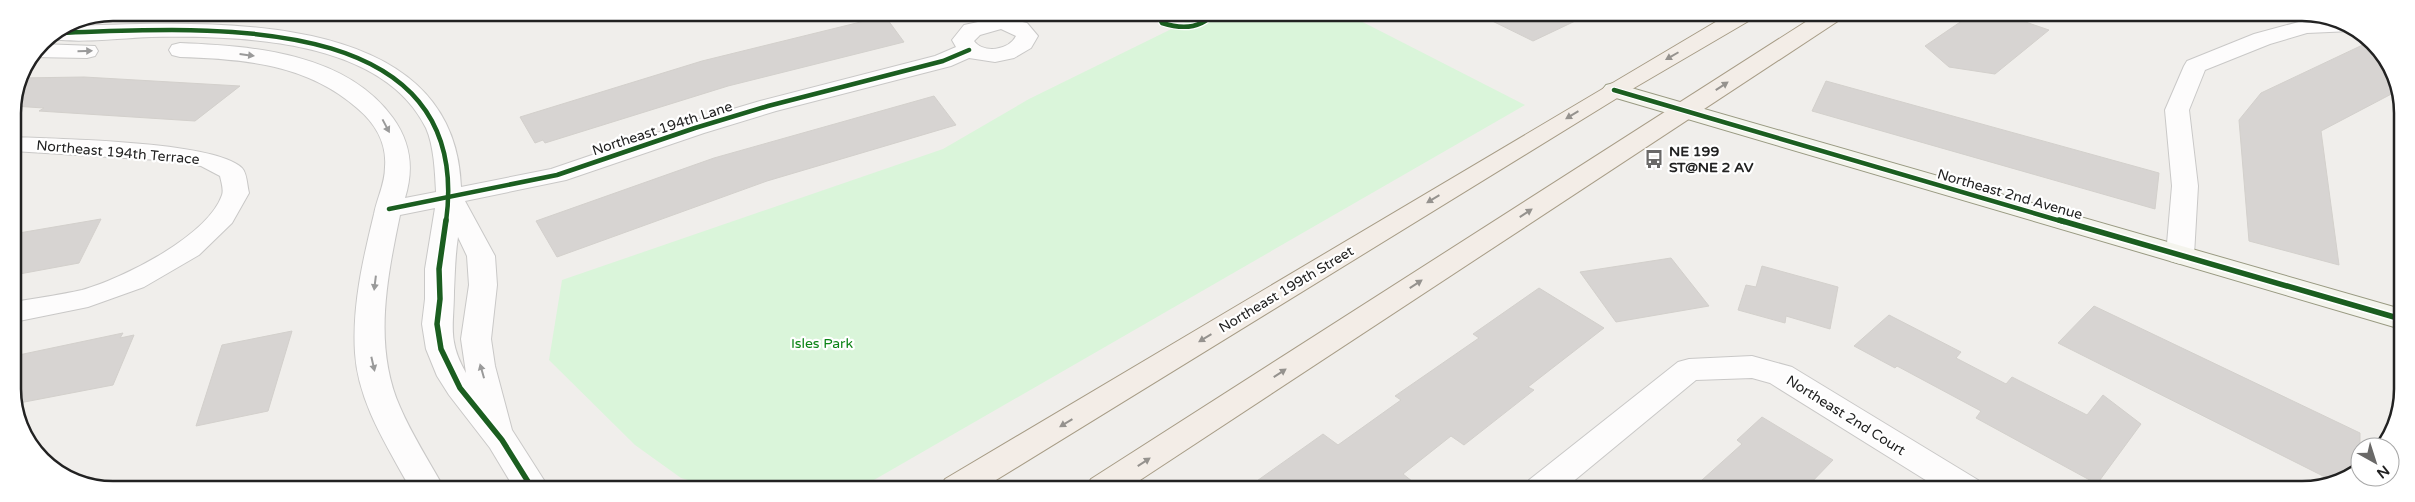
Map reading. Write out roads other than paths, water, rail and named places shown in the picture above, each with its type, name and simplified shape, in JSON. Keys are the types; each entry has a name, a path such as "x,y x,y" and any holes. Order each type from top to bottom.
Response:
{"main road":[{"name":"Northeast 199th Street","path":"970,481 1614,90 1732,21"},
{"path":"1114,481 1822,21"}],"street":[{"path":"2180,255 2185,186 2177,110 2195,66 2262,39 2306,27 2332,26"},
{"path":"69,33 182,31 261,34 316,44 363,58 398,79 421,101 438,127 450,196 480,256 482,285 476,339 480,366 499,435"},
{"name":"Northeast 194th Lane","path":"389,209 557,175 695,128 768,106 943,61 969,50"},
{"path":"45,51 217,51 284,60 329,76 356,92 384,121 398,151 398,177 378,261 371,316 370,354 385,408 423,481"},
{"name":"Northeast 2nd Avenue","path":"1614,90 1681,112 2394,317"},
{"name":"Northeast 194th Terrace","path":"21,144 132,150 208,160 232,172 236,193 223,217 189,249 134,281 88,298 21,311"},
{"path":"450,196 439,269 440,292 437,333 452,379 499,435 528,481"},
{"name":"Northeast 2nd Court","path":"1551,481 1689,370 1752,367 1781,375 1953,481"}],"place":[{"name":"NE 199 ST@NE 2 AV","path":"1654,159"}],"park label":[{"name":"Isles Park","path":"822,343"}]}
